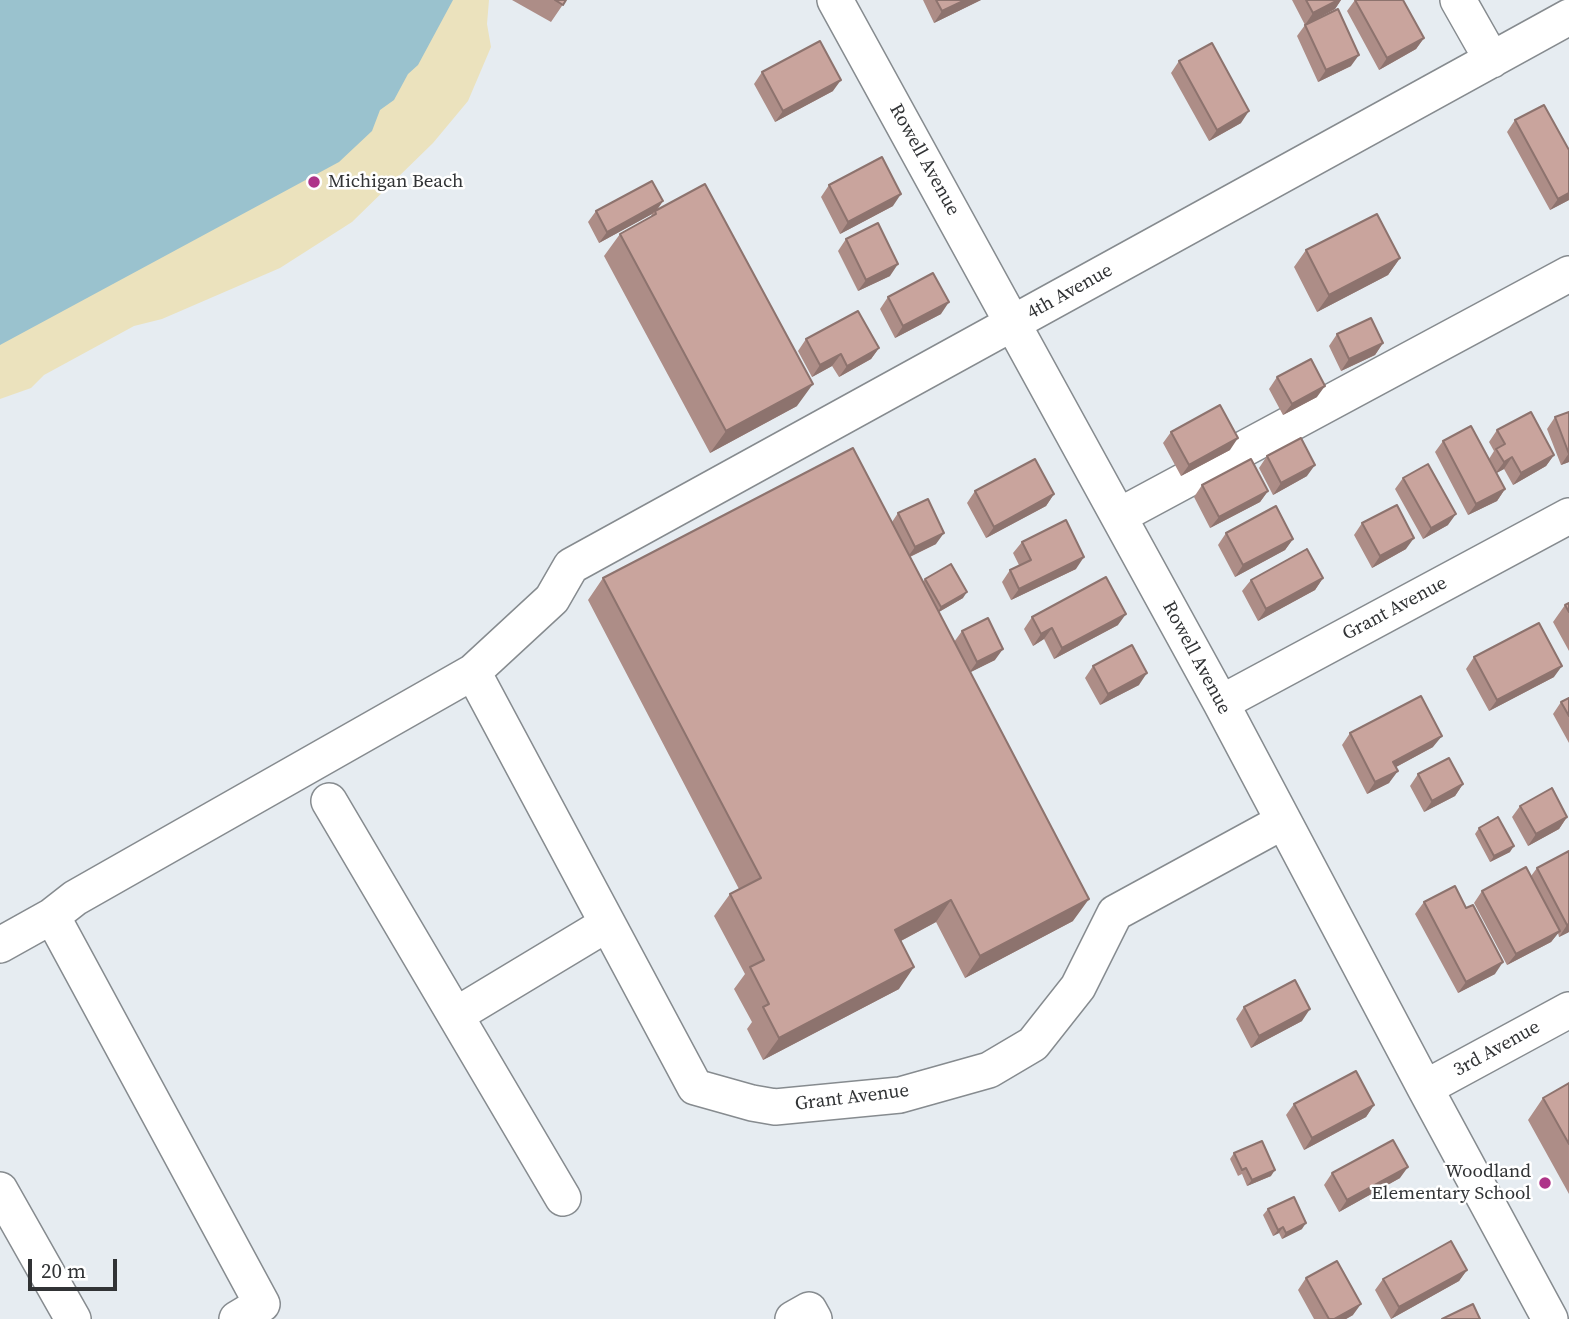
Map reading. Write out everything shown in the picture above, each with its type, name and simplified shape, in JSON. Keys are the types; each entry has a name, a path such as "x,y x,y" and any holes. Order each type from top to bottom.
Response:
{"street":[{"name":"Rowell Avenue","path":"835,0 1222,703 1282,822 1550,1319"},
{"path":"1458,0 1492,60"},
{"name":"4th Avenue","path":"473,672 552,599 571,566 1568,19"},
{"path":"1119,516 1569,274"},
{"name":"Grant Avenue","path":"1222,703 1569,516"},
{"path":"0,945 52,916 88,891 473,672 607,924 456,1016"},
{"path":"329,801 563,1198"},
{"name":"Grant Avenue","path":"607,924 695,1087 775,1107 900,1096 989,1070 1033,1044 1078,988 1115,913 1282,822"},
{"path":"52,916 262,1304 237,1319"},
{"name":"3rd Avenue","path":"1425,1088 1569,1010"},
{"path":"0,1190 73,1319"},
{"path":"793,1319 809,1310 814,1319"}],"sand":[{"name":"Michigan Beach","path":"425,0 489,0 487,24 491,47 468,101 433,143 352,222 280,268 162,319 134,326 44,375 31,388 0,399 0,314"}],"water":[{"path":"0,0 453,0 418,65 408,74 394,100 380,110 372,131 339,162 0,345"}],"building":[{"path":"936,0 965,0 942,11"},
{"path":"1306,0 1338,0 1313,13"},
{"path":"1355,0 1403,0 1424,38 1387,58"},
{"path":"1338,9 1359,55 1326,70 1305,25"},
{"path":"820,41 841,80 783,111 762,72"},
{"path":"1212,43 1249,111 1217,130 1179,61"},
{"path":"1544,105 1569,150 1569,193 1558,199 1515,120"},
{"path":"882,157 901,194 848,222 829,185"},
{"path":"652,181 663,201 607,232 596,211"},
{"path":"705,184 813,384 726,431 620,234"},
{"path":"1377,214 1400,258 1329,295 1306,250"},
{"path":"878,223 898,264 866,280 846,239"},
{"path":"933,273 949,302 903,326 888,297"},
{"path":"858,311 879,348 847,366 841,354 820,365 806,339"},
{"path":"1371,318 1383,343 1349,359 1337,334"},
{"path":"1311,359 1325,386 1292,404 1277,377"},
{"path":"1220,405 1238,438 1189,465 1171,432"},
{"path":"1531,412 1554,455 1521,473 1512,457 1504,462 1496,449 1505,444 1497,430"},
{"path":"1569,412 1569,454 1555,417"},
{"path":"1471,426 1505,489 1476,504 1443,441"},
{"path":"1301,438 1315,465 1281,483 1267,456"},
{"path":"853,448 1089,899 980,956 951,900 895,930 914,967 779,1038 763,1007 769,1004 750,967 764,960 730,894 761,878 603,578"},
{"path":"1035,459 1054,494 994,527 975,491"},
{"path":"1251,459 1268,491 1219,517 1202,485"},
{"path":"1428,464 1456,514 1431,528 1403,478"},
{"path":"928,499 944,533 915,547 898,513"},
{"path":"1397,505 1414,538 1380,556 1362,523"},
{"path":"1276,506 1293,539 1243,565 1226,533"},
{"path":"1066,520 1084,557 1019,589 1010,570 1031,560 1022,542"},
{"path":"1307,549 1323,578 1266,609 1251,580"},
{"path":"951,564 967,592 941,607 925,579"},
{"path":"1106,577 1126,614 1062,648 1052,628 1041,634 1032,617"},
{"path":"988,618 1003,649 977,662 962,631"},
{"path":"1539,623 1562,666 1497,700 1474,657"},
{"path":"1132,645 1147,673 1108,694 1093,666"},
{"path":"1421,696 1442,736 1393,762 1398,771 1375,782 1350,733"},
{"path":"1569,698 1569,716 1561,702"},
{"path":"1449,758 1463,784 1432,801 1418,774"},
{"path":"1552,788 1567,817 1536,834 1520,806"},
{"path":"1498,817 1514,846 1494,856 1479,828"},
{"path":"1569,851 1569,924 1567,925 1537,868"},
{"path":"1526,867 1560,931 1516,954 1482,891"},
{"path":"1455,886 1466,908 1473,905 1503,962 1466,982 1424,902"},
{"path":"1295,980 1310,1009 1259,1036 1244,1007"},
{"path":"1356,1071 1374,1105 1312,1138 1294,1104"},
{"path":"1569,1083 1569,1144 1543,1098"},
{"path":"1393,1140 1408,1167 1347,1200 1332,1173"},
{"path":"1262,1141 1275,1170 1252,1180 1246,1168 1242,1170 1234,1153"},
{"path":"1294,1197 1306,1223 1286,1233 1283,1227 1278,1230 1268,1209"},
{"path":"1451,1241 1467,1270 1399,1307 1383,1279"},
{"path":"1337,1261 1361,1304 1334,1319 1329,1319 1306,1278"},
{"path":"1473,1304 1480,1319 1442,1319"}],"place":[{"name":"Michigan Beach","path":"314,182"},
{"name":"Woodland Elementary School","path":"1545,1183"}]}
